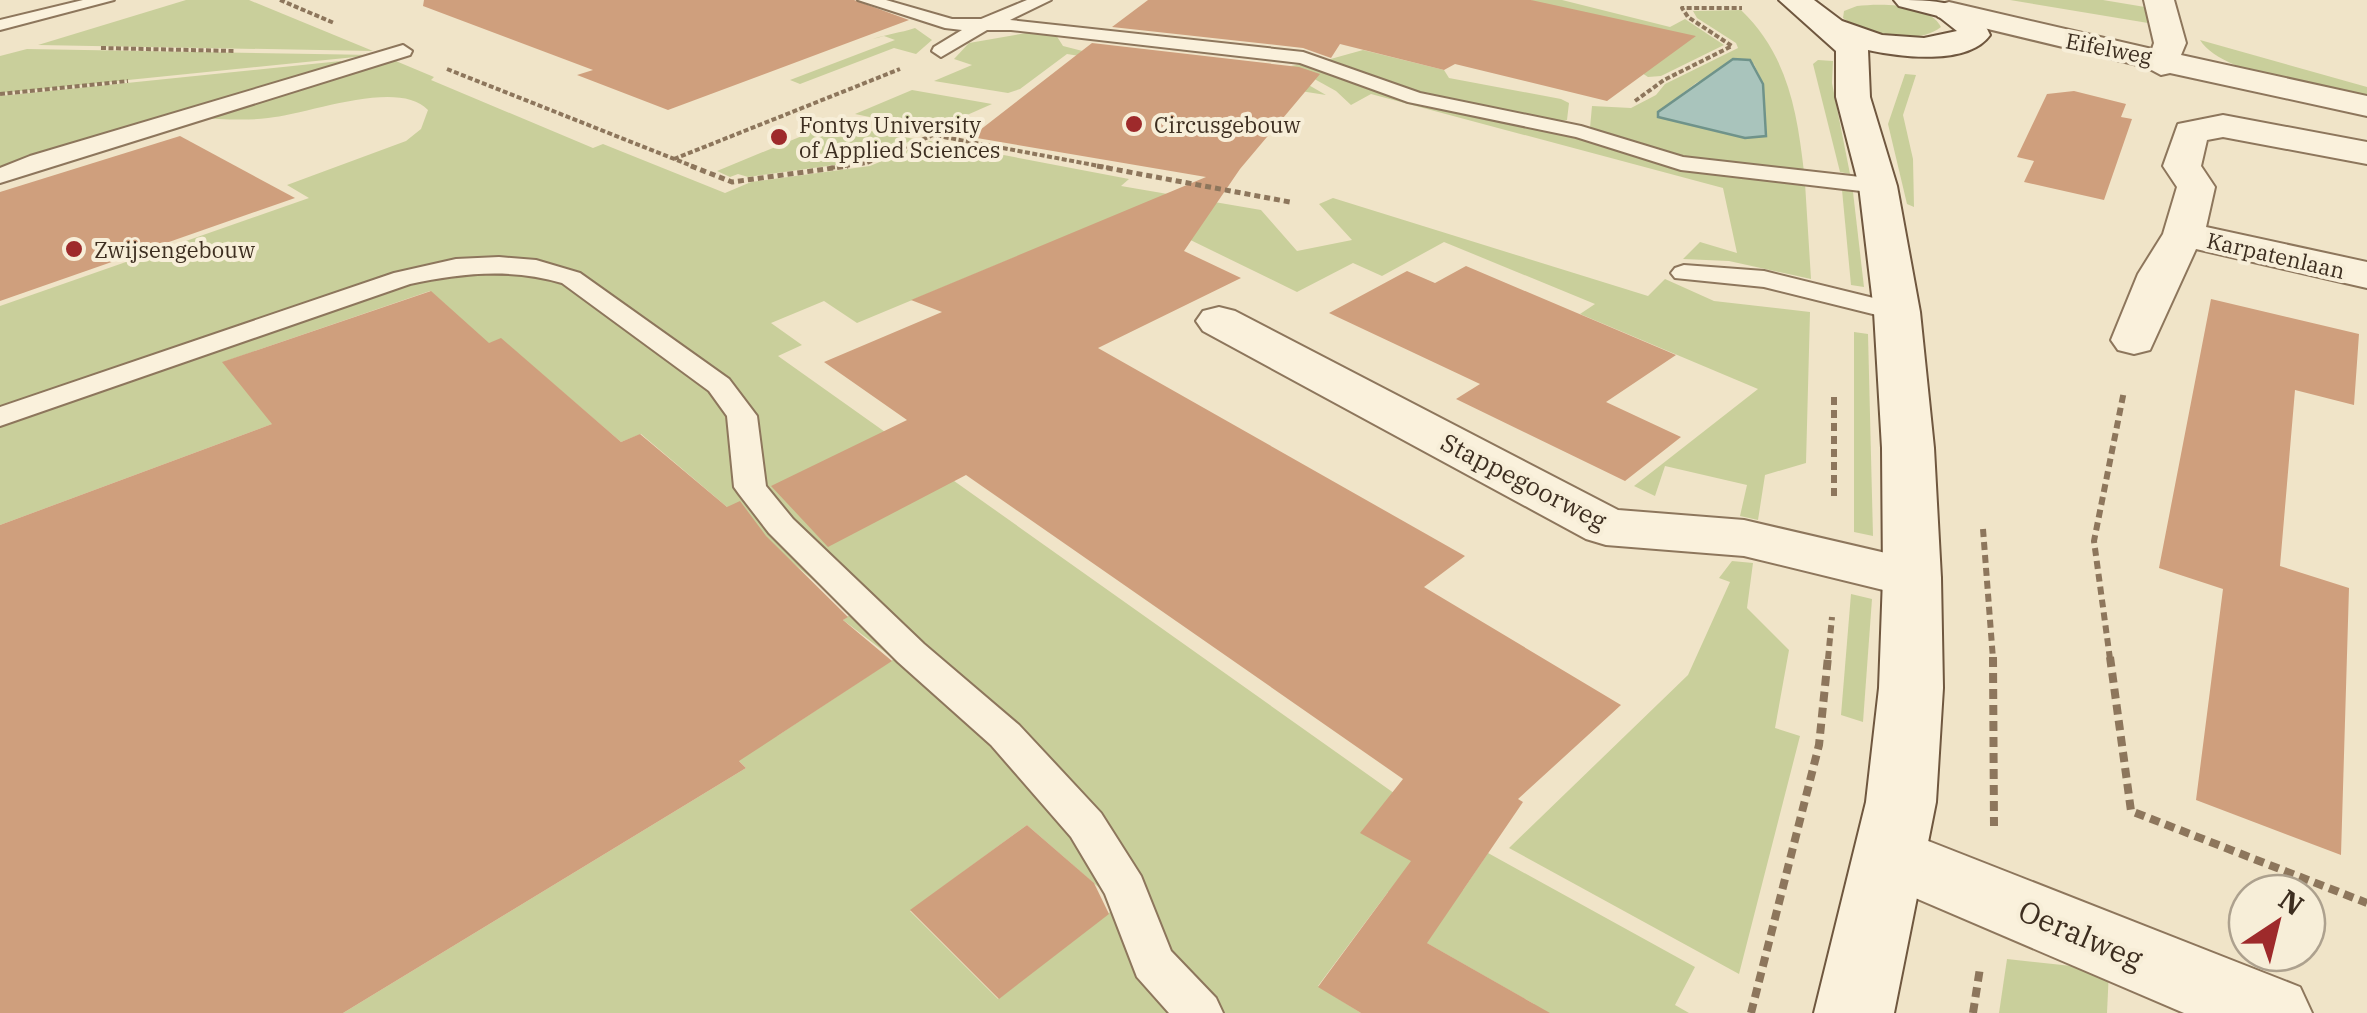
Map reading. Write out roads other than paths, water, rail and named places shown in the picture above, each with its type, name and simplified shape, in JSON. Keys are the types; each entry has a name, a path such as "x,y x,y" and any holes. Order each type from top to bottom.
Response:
{"street":[{"name":"Eifelweg","path":"1909,0 2028,32 2367,106"},
{"path":"2160,0 2170,43 2162,62"},
{"path":"1864,128 1872,102 1911,56 1974,35 1975,29 1949,10"},
{"name":"Eifelweg","path":"1817,11 1870,41 2004,43 2162,62"},
{"path":"1817,11 1852,49 1853,97 1878,186 1897,312 1908,448 1911,688 1902,802 1854,1013"},
{"name":"Karpatenlaan","path":"2134,340 2160,274 2184,234 2196,187 2182,166 2191,132 2223,126 2367,153"},
{"name":"Karpatenlaan","path":"2184,234 2367,275"},
{"name":"Stappegoorweg","path":"1219,321 1606,526 1744,538 1912,578"},
{"name":"Oeralweg","path":"1890,855 2272,1013"}],"lane":[{"path":"0,25 105,0"},
{"path":"866,0 951,24 1303,58 1415,98 1572,130 1681,163 1878,186"},
{"path":"941,51 982,25 1042,0"},
{"path":"0,176 38,160 403,51"},
{"path":"0,417 403,278 456,266 499,265 536,268 571,278 719,385 742,416 750,487 781,526 910,653 1005,735 1086,825 1125,889 1153,963 1198,1013"},
{"path":"1832,298 1897,312"}],"water":[{"path":"1733,59 1750,60 1763,84 1766,136 1745,138 1658,117 1658,112"}],"place":[{"name":"Circusgebouw","path":"1134,124"},
{"name":"Fontys University of Applied Sciences","path":"779,137"},
{"name":"Zwijsengebouw","path":"74,249"}]}
